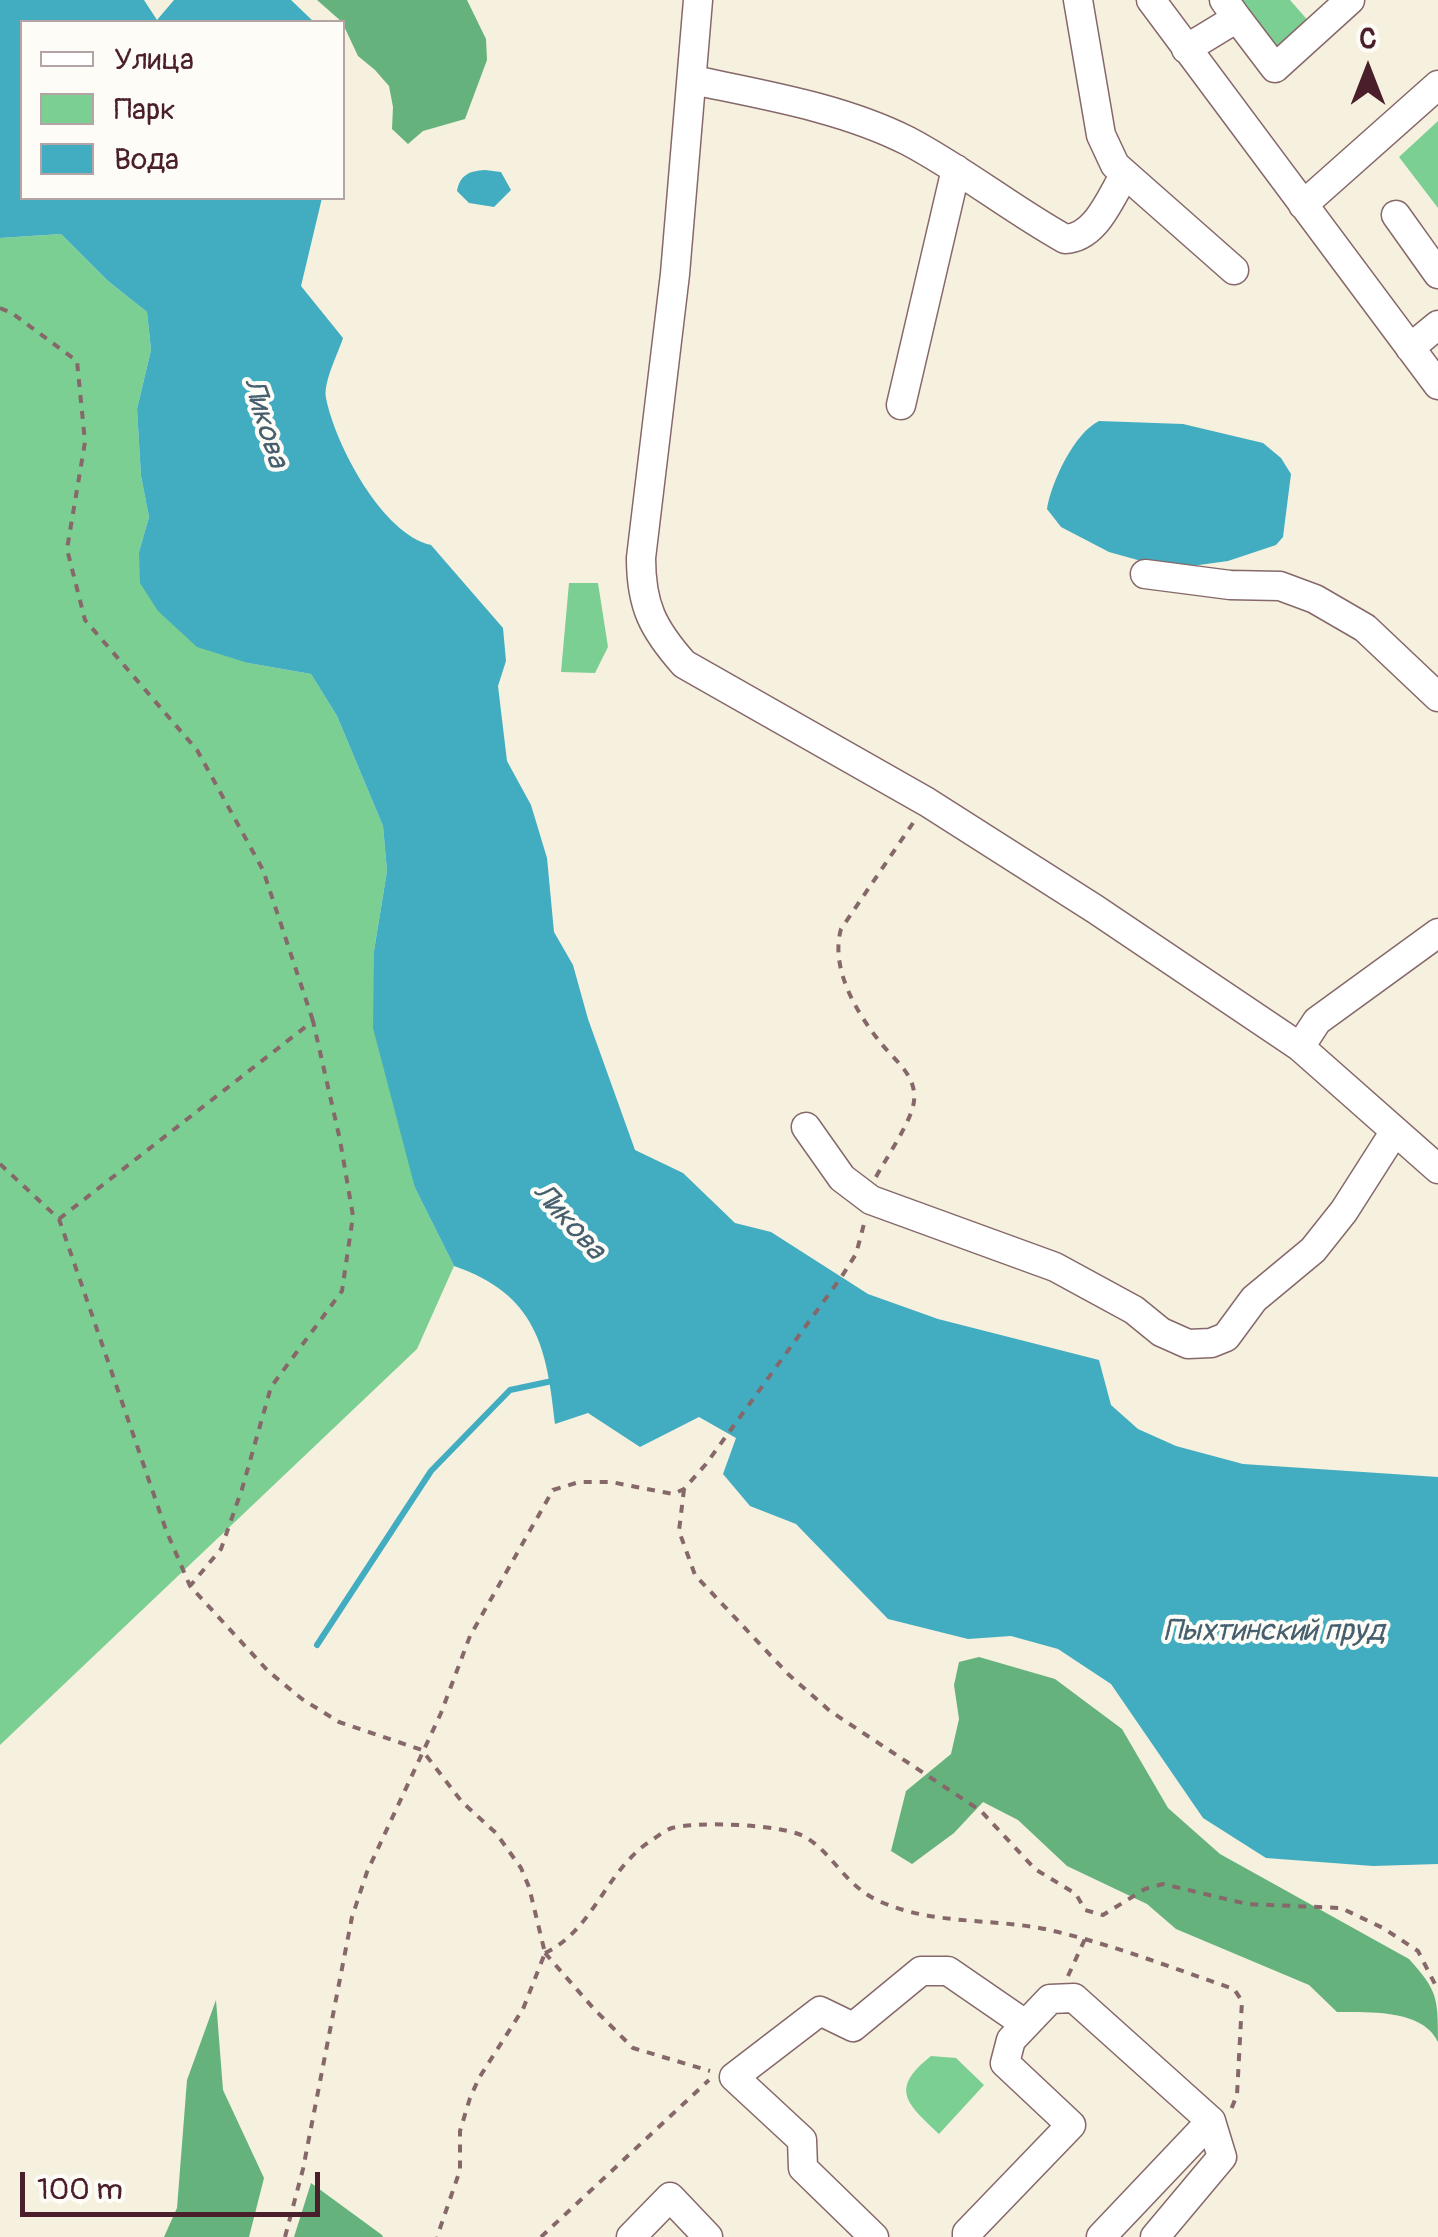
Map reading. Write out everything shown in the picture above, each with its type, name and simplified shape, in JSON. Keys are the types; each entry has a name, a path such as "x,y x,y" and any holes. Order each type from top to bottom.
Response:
{"street":[{"path":"698,0 675,274 641,558 644,603 656,628 684,664 927,802 1300,1046 1438,1168"},
{"path":"1078,0 1101,135 1114,165 1234,270"},
{"path":"1151,0 1438,385"},
{"path":"1186,49 1230,9 1276,68 1350,0"},
{"path":"694,80 844,117 905,140 1065,239 1084,236 1124,174"},
{"path":"1303,206 1438,84"},
{"path":"901,405 956,169"},
{"path":"1396,215 1438,274"},
{"path":"1410,348 1438,325"},
{"path":"1145,574 1230,585 1280,586 1315,598 1365,628 1438,697"},
{"path":"1300,1046 1318,1021 1435,940"},
{"path":"806,1127 842,1178 870,1200 1055,1268 1134,1310 1160,1332 1188,1344 1211,1343 1226,1337 1254,1300 1313,1250 1395,1131"},
{"path":"874,2237 803,2168 802,2140 734,2076 820,2011 853,2028 921,1971 948,1971 1025,2024"},
{"path":"967,2237 967,2232 1071,2125 1006,2063 1011,2040 1050,1999 1074,1998 1210,2120 1222,2157 1154,2237"},
{"path":"1102,2237 1210,2120"},
{"path":"631,2237 670,2197 708,2237"}],"path":[{"path":"0,308 77,362 85,442 67,550 85,620 196,750 264,870 313,1021 353,1216 342,1292 271,1387 221,1549 190,1586"},
{"path":"285,2237 303,2170 352,1918 366,1872 441,1713 470,1636 553,1490 579,1482 611,1482 672,1494 684,1488 706,1464 856,1254 875,1179 914,1105 914,1089 908,1074 858,1012 835,949 841,929 927,802"},
{"path":"59,1218 313,1021"},
{"path":"0,1164 59,1218 166,1530 190,1586 268,1671 302,1699 339,1722 422,1750 462,1802 496,1833 521,1868 534,1901 545,1953 633,2048 674,2063 716,2072 541,2237"},
{"path":"684,1488 679,1531 696,1575 788,1674 830,1711 980,1811 1034,1870 1076,1894 1084,1910 1103,1915 1163,1884 1247,1904 1341,1908 1383,1928 1418,1951 1438,1990"},
{"path":"438,2237 460,2170 460,2131 470,2098 523,2009 545,1953 561,1946 578,1931 612,1878 637,1849 671,1828 722,1824 806,1837 859,1890 881,1902 937,1920 1042,1928 1234,1989 1242,2001 1237,2095 1228,2119 1210,2120"},
{"path":"1057,1999 1086,1939"}],"green space":[{"path":"317,0 467,0 486,39 487,60 465,119 423,131 408,144 392,129 389,86 358,56 345,20 340,20"},
{"path":"1242,0 1290,0 1311,24 1277,51 1243,12 1247,7"},
{"path":"1438,121 1438,208 1399,157"},
{"path":"61,234 108,281 147,312 151,350 137,409 141,476 149,517 139,552 248,663 311,674 337,716 383,826 387,871 374,951 415,1188 454,1266 417,1349 0,1745 0,238"},
{"path":"569,583 598,583 608,647 595,673 561,672"},
{"path":"979,1657 1055,1679 1122,1729 1168,1808 1220,1854 1409,1959 1434,1996 1438,2042 1431,2031 1408,2018 1337,2012 1309,1985 1176,1929 1147,1904 1067,1866 1018,1820 983,1802 954,1833 912,1864 891,1851 906,1791 951,1754 959,1719 954,1685 959,1662"},
{"path":"216,2000 223,2090 264,2178 249,2237 164,2237 177,2208 187,2080"},
{"path":"931,2056 956,2058 984,2085 939,2134 912,2105 906,2088 910,2078"},
{"path":"311,2183 382,2235 383,2237 294,2237"}],"water":[{"name":"Пыхтинский пруд","path":"0,0 144,0 157,20 20,20 20,200 322,200 301,286 343,338 327,384 331,417 350,462 379,506 395,524 431,545 503,628 506,661 498,686 507,761 531,805 547,858 554,932 573,965 635,1150 683,1173 735,1223 771,1232 868,1294 938,1319 1099,1360 1111,1405 1138,1429 1176,1446 1243,1464 1438,1477 1438,1864 1373,1866 1266,1858 1203,1818 1111,1684 1058,1649 1011,1636 968,1639 888,1619 796,1524 750,1506 723,1474 736,1438 699,1417 640,1447 588,1413 555,1424 547,1371 532,1327 503,1292 454,1266 415,1188 373,1028 374,951 387,871 383,826 337,716 311,674 248,663 197,647 158,611 140,583 139,552 149,517 141,476 137,409 151,350 147,312 108,281 61,234 0,238"},
{"name":"Пыхтинский пруд","path":"174,0 291,0 312,20 157,20"},
{"path":"485,170 501,172 511,190 494,207 469,203 457,191 466,175"},
{"path":"1099,421 1183,424 1263,443 1281,458 1291,474 1283,537 1276,545 1228,561 1170,569 1109,552 1061,527 1047,509 1053,486 1073,447"}],"waterway":[{"path":"317,1645 431,1471 510,1390 557,1380"}],"water label":[{"name":"Ликова","path":"264,423"},
{"name":"Ликова","path":"568,1222"}]}
